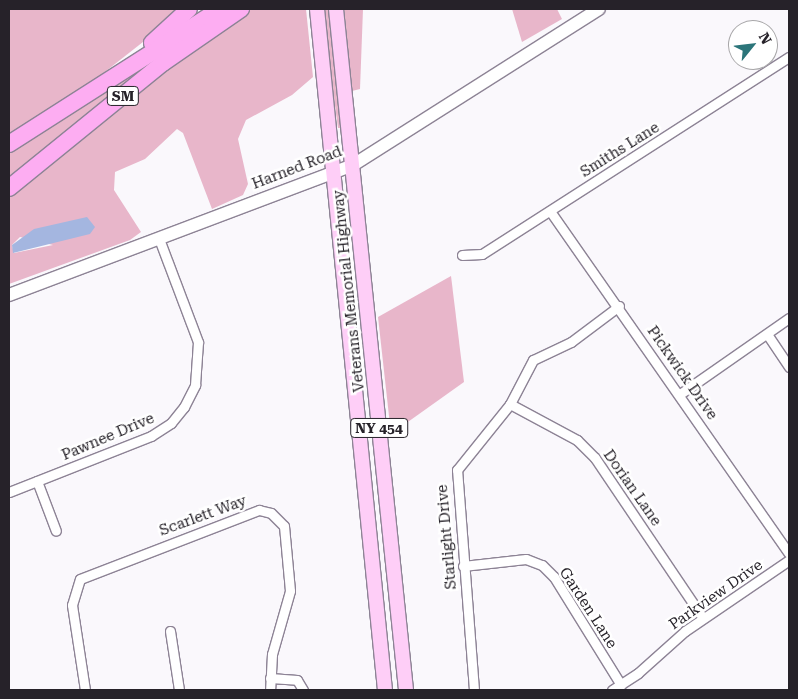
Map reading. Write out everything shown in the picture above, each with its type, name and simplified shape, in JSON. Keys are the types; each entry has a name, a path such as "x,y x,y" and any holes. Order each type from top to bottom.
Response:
{"highway":[{"path":"119,72 189,9"},
{"name":"SM","path":"9,144 220,9"},
{"name":"SM","path":"9,188 163,63 241,9"}],"main road":[{"name":"Veterans Memorial Highway","path":"317,9 385,690"},
{"name":"Veterans Memorial Highway","path":"336,9 406,690"},
{"name":"Harned Road","path":"9,295 352,165 599,9"}],"street":[{"name":"Smiths Lane","path":"462,255 482,254 789,57"},
{"name":"Pickwick Drive","path":"550,210 619,306 789,553"},
{"name":"Pawnee Drive","path":"9,492 151,436 171,423 184,407 195,384 198,342 159,239"},
{"name":"Starlight Drive","path":"474,690 457,470 510,404 523,372 533,360 571,342 619,306"},
{"path":"680,394 789,318"},
{"path":"767,334 789,367"},
{"name":"Dorian Lane","path":"510,404 577,440 595,458 703,618"},
{"path":"37,481 56,531"},
{"name":"Scarlett Way","path":"85,690 72,605 80,579 259,510 271,513 284,526 290,591 272,654 270,690"},
{"name":"Garden Lane","path":"463,566 526,559 542,565 554,577 621,685"},
{"name":"Parkview Drive","path":"612,690 621,685 703,618 789,560"},
{"path":"170,630 179,690"},
{"path":"270,678 297,680 303,690"}],"shaded area":[{"path":"9,9 185,9 92,82 9,136"},
{"path":"247,9 306,9 313,77 292,95 246,120 238,139 248,184 243,195 212,209 183,133 177,129 145,159 115,172 114,190 141,232 130,240 9,284 9,196 106,115","holes":["20,237 53,245 14,253 12,245"]},
{"path":"322,9 330,9 342,128 338,128"},
{"path":"344,9 363,9 360,89 352,91"},
{"path":"512,9 557,9 562,19 522,42"},
{"path":"214,17 9,183 9,151"},
{"path":"451,276 464,382 391,434 378,317"}],"water":[{"path":"87,217 95,227 90,234 13,253 12,245 34,229"}]}
